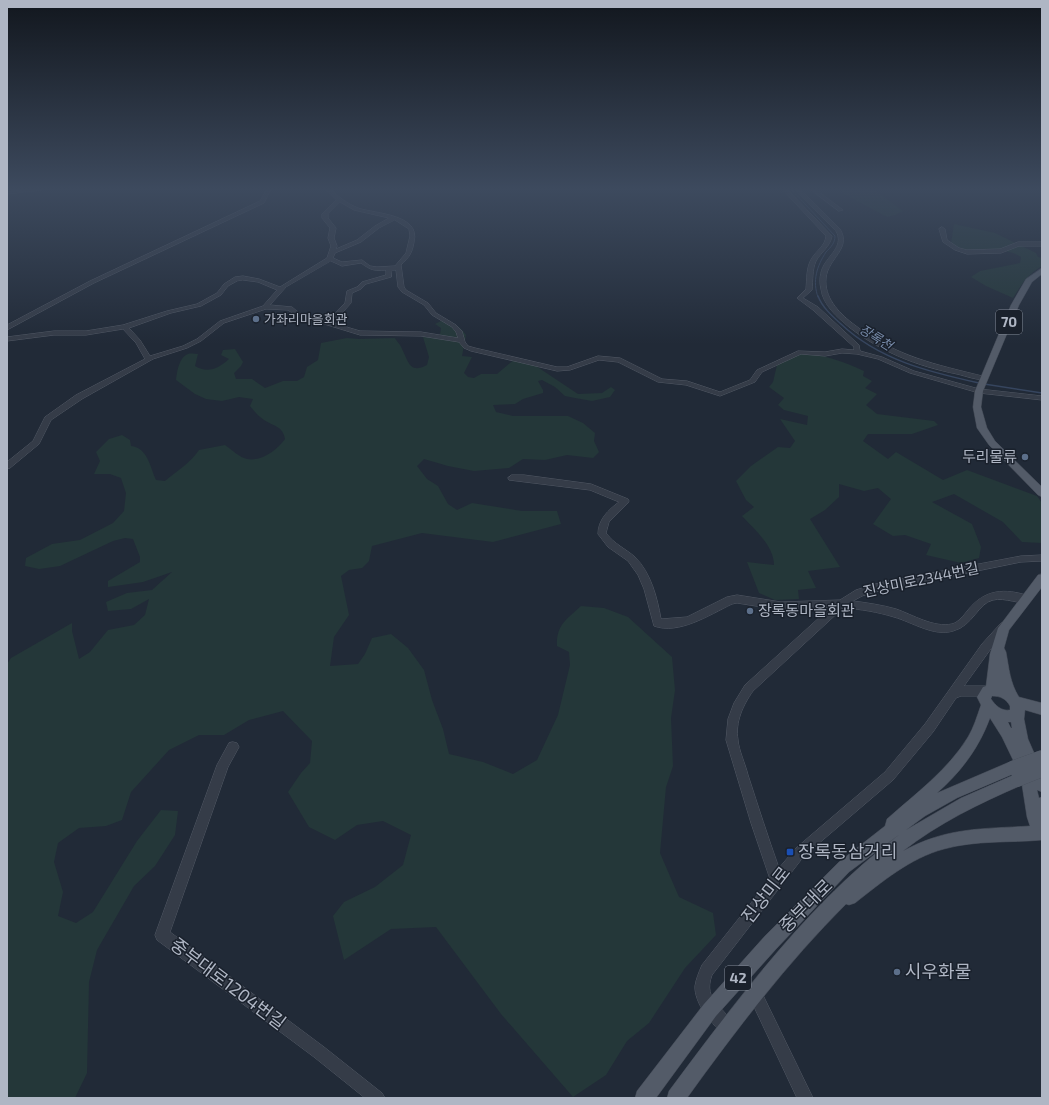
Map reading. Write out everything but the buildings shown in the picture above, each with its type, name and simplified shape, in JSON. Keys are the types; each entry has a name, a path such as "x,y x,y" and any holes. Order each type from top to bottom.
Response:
{"main road":[{"name":"70","path":"1042,270 1029,281 1022,291 983,379 977,400 977,414 986,435 1000,452 1042,493"},
{"path":"844,867 948,772 972,742 989,700 996,654 1008,622 1042,578"},
{"path":"989,700 997,714 1008,717 1016,714 1015,703 1003,674 999,644"},
{"path":"989,700 1002,691 1015,703 1042,709"},
{"path":"989,700 1012,744 1030,786 1038,808 1036,824 1042,832"},
{"path":"1015,703 1017,726 1020,737 1042,785"},
{"name":"42","path":"1014,774 1042,757"},
{"name":"중부대로","path":"644,1098 710,1010 770,942 844,867 884,836 920,811 952,793 1014,774 1042,770"},
{"name":"중부대로","path":"676,1098 727,1027 790,950 868,870 893,848 916,832 976,798 1014,774"},
{"path":"824,915 886,870 910,855 943,841 961,838 1042,832"}],"street":[{"path":"7,328 92,282 180,241"},
{"path":"265,307 281,289 330,259 333,252 334,241"},
{"path":"333,252 360,241"},
{"path":"412,241 409,253 400,261 398,268 401,287 404,291 426,304 434,314 454,326 459,331 466,347 472,350 557,369 568,369 598,358 620,360 660,381 687,383 720,394 752,381 759,372 800,352 824,354 842,351 857,352 880,358 906,370 979,390 1042,398"},
{"path":"828,241 815,259 811,268 808,292 803,294 800,298 857,346 857,352"},
{"path":"843,241 829,261 824,272 823,288 825,298 830,306 863,336 888,351 909,360 983,379"},
{"path":"945,241 957,249 967,252 1001,251 1018,244 1042,244"},
{"path":"330,259 343,264 361,261 372,268 398,268"},
{"path":"329,324 348,303 349,292 359,288 364,282 389,276 389,269"},
{"path":"7,339 54,333 86,333 124,327 169,312 198,305 219,294 226,285 235,280 255,280 281,289"},
{"path":"7,466 36,442 48,419 79,397 148,359 184,347 199,340 222,322 265,307 290,308 297,314 360,333 421,334 462,340"},
{"path":"124,327 130,332 148,359"},
{"path":"512,478 524,478 592,487 625,501 606,519 603,525 602,534 610,543 633,561 642,574 654,607 657,622 672,623 688,621 736,598 781,606 841,604 887,611 933,625 951,628 967,620 981,602 993,596 1011,596 1026,599"},
{"name":"진상미로2344번길","path":"777,880 757,823 732,740 732,726 735,711 741,698 749,688 841,604 859,593 879,587 1021,559 1042,558"},
{"name":"진상미로","path":"727,1027 710,1010 702,995 703,978 707,970 800,852 889,776 956,693 986,646 1008,622"},
{"path":"956,693 972,693 989,700"},
{"name":"중부대로1204번길","path":"232,747 223,765 162,935 319,1052 377,1098"},
{"path":"755,994 805,1098"}],"shaded area":[{"path":"952,241 1011,241 1036,253 1038,257 1042,258 1042,266 1029,276 1013,298 986,286 971,277 980,271 1020,263 1021,257 1002,251 969,252 951,244"},
{"path":"441,321 449,322 455,325 466,335 462,356 472,357 464,373 468,377 474,378 481,374 497,374 516,358 530,362 578,394 602,393 611,387 615,390 610,397 592,401 565,396 555,387 542,380 538,381 543,393 523,399 515,404 493,405 496,412 513,416 568,416 583,423 595,433 594,441 599,452 593,458 567,455 545,460 523,459 509,468 474,471 448,466 424,459 417,466 427,479 438,486 448,504 457,510 472,503 522,511 557,511 561,524 493,542 422,533 372,546 369,561 362,568 349,570 341,576 349,615 334,637 330,666 358,664 365,654 372,638 391,634 408,648 424,670 432,700 443,729 449,754 483,762 513,774 537,760 558,715 570,665 569,652 557,646 558,633 563,623 581,606 604,608 628,617 672,657 675,690 671,718 673,766 666,787 660,853 679,897 713,913 716,935 685,968 649,1023 627,1041 606,1075 573,1097 501,1014 436,927 391,929 344,960 333,916 344,902 375,887 403,865 411,835 383,821 357,825 335,840 309,827 288,792 310,763 312,741 283,711 249,720 224,735 199,735 169,750 131,792 122,820 106,826 79,828 58,843 54,862 63,892 58,916 76,923 93,912 137,841 161,810 178,811 175,835 155,866 134,886 97,950 89,982 87,1073 75,1098 7,1098 7,664 11,658 72,623 72,631 79,659 90,652 108,630 134,625 145,615 149,599 131,609 108,611 106,602 127,593 152,590 172,572 143,582 108,587 108,581 140,562 140,557 133,539 125,538 113,541 60,566 39,569 25,566 26,558 52,544 80,540 113,523 124,511 126,493 121,478 110,474 94,474 100,461 96,452 109,439 122,435 130,440 131,446 141,450 145,454 156,480 165,481 187,463 199,450 225,445 241,457 247,459 258,459 273,451 285,439 280,429 262,419 250,406 253,399 239,397 222,401 206,399 195,394 176,380 179,365 182,358 185,356 189,354 198,354 195,366 204,370 209,370 221,365 229,359 221,355 223,350 235,349 243,362 234,373 236,379 252,379 265,388 283,381 297,381 304,377 307,367 318,360 321,343 347,338 395,338 401,346 410,365 416,368 427,365 429,357 423,337 440,335 441,328 435,324"},
{"path":"801,352 833,359 864,371 863,376 872,381 865,388 877,394 866,405 877,414 934,421 938,425 912,434 868,434 863,441 888,459 896,452 943,480 967,470 1037,496 1042,503 1042,543 1022,542 1003,522 954,494 932,502 972,524 981,547 979,558 961,563 926,555 931,544 905,535 893,536 873,524 891,499 878,488 864,491 839,484 839,497 825,510 810,519 840,567 808,571 816,588 798,590 799,599 775,600 759,593 747,562 774,565 773,558 771,551 762,538 742,516 754,507 746,500 736,481 751,466 778,447 790,448 795,441 780,419 807,425 808,416 784,410 778,405 784,398 769,387 773,382 777,365"}],"waterway":[{"name":"장록천","path":"818,297 815,285 816,274 823,257 834,241"},
{"name":"장록천","path":"818,296 825,308 834,318 856,336 888,356 923,369 979,383"},
{"name":"장록천","path":"984,384 1042,393"}],"place":[{"name":"가좌리마을회관","path":"256,319"},
{"name":"두리물류","path":"1025,457"},
{"name":"장록동마을회관","path":"750,611"},
{"name":"장록동삼거리","path":"790,852"},
{"name":"시우화물","path":"897,972"}]}
